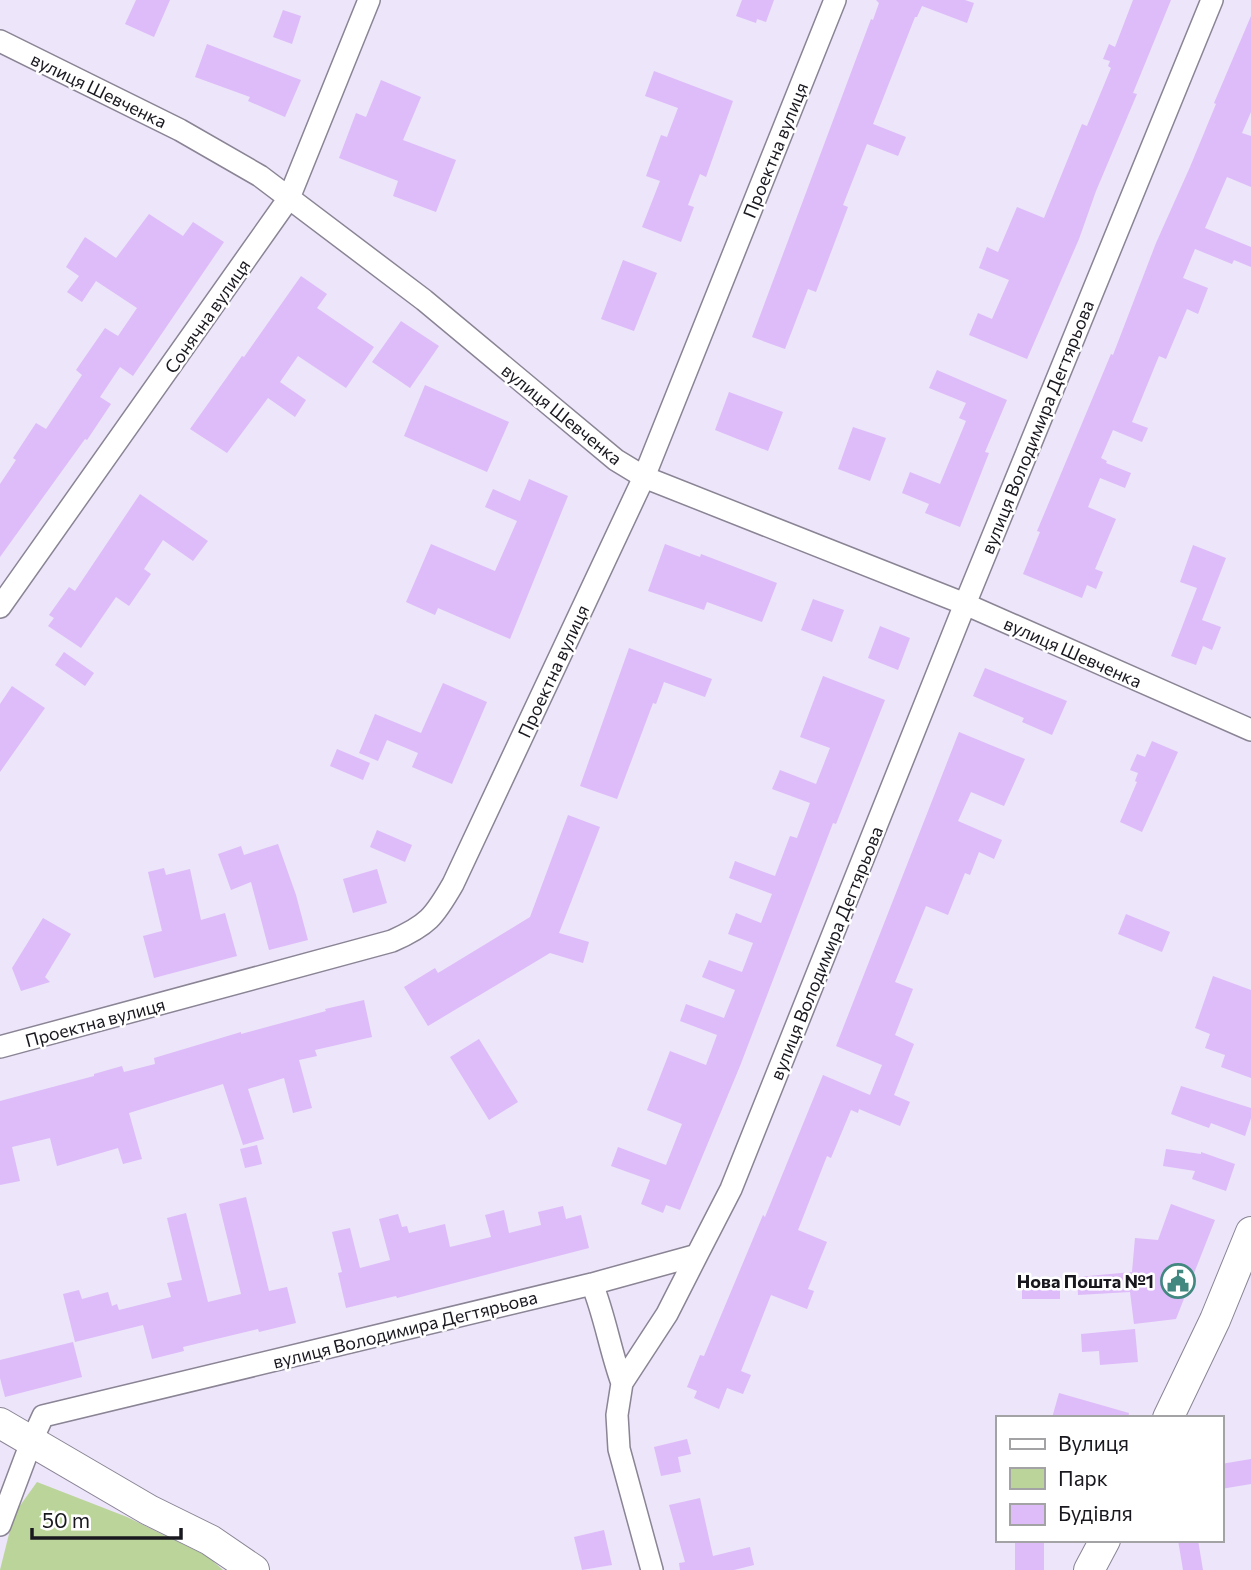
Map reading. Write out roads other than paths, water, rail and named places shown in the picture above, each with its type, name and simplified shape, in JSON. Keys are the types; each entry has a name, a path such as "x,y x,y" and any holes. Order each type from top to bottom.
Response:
{"street":[{"name":"Сонячна вулиця","path":"0,607 289,198 369,0"},
{"name":"Проектна вулиця","path":"0,1047 392,942 418,930 436,913 453,884 644,477 835,0"},
{"name":"вулиця Володимира Дегтярьова","path":"32,1440 43,1416 592,1284 697,1255 730,1189 1212,0"},
{"name":"вулиця Шевченка","path":"0,41 180,130 260,176 424,300 615,460 644,477 965,604 1251,730"},
{"path":"1169,1416 1251,1232"},
{"path":"652,1570 619,1449 617,1415 622,1383 667,1314 697,1255"},
{"path":"592,1284 622,1383"},
{"path":"0,1423 149,1510 210,1541 254,1570"},
{"path":"0,1525 32,1440"},
{"path":"1089,1570 1104,1542"}],"place":[{"name":"Нова Пошта №1","path":"1178,1281"}]}
